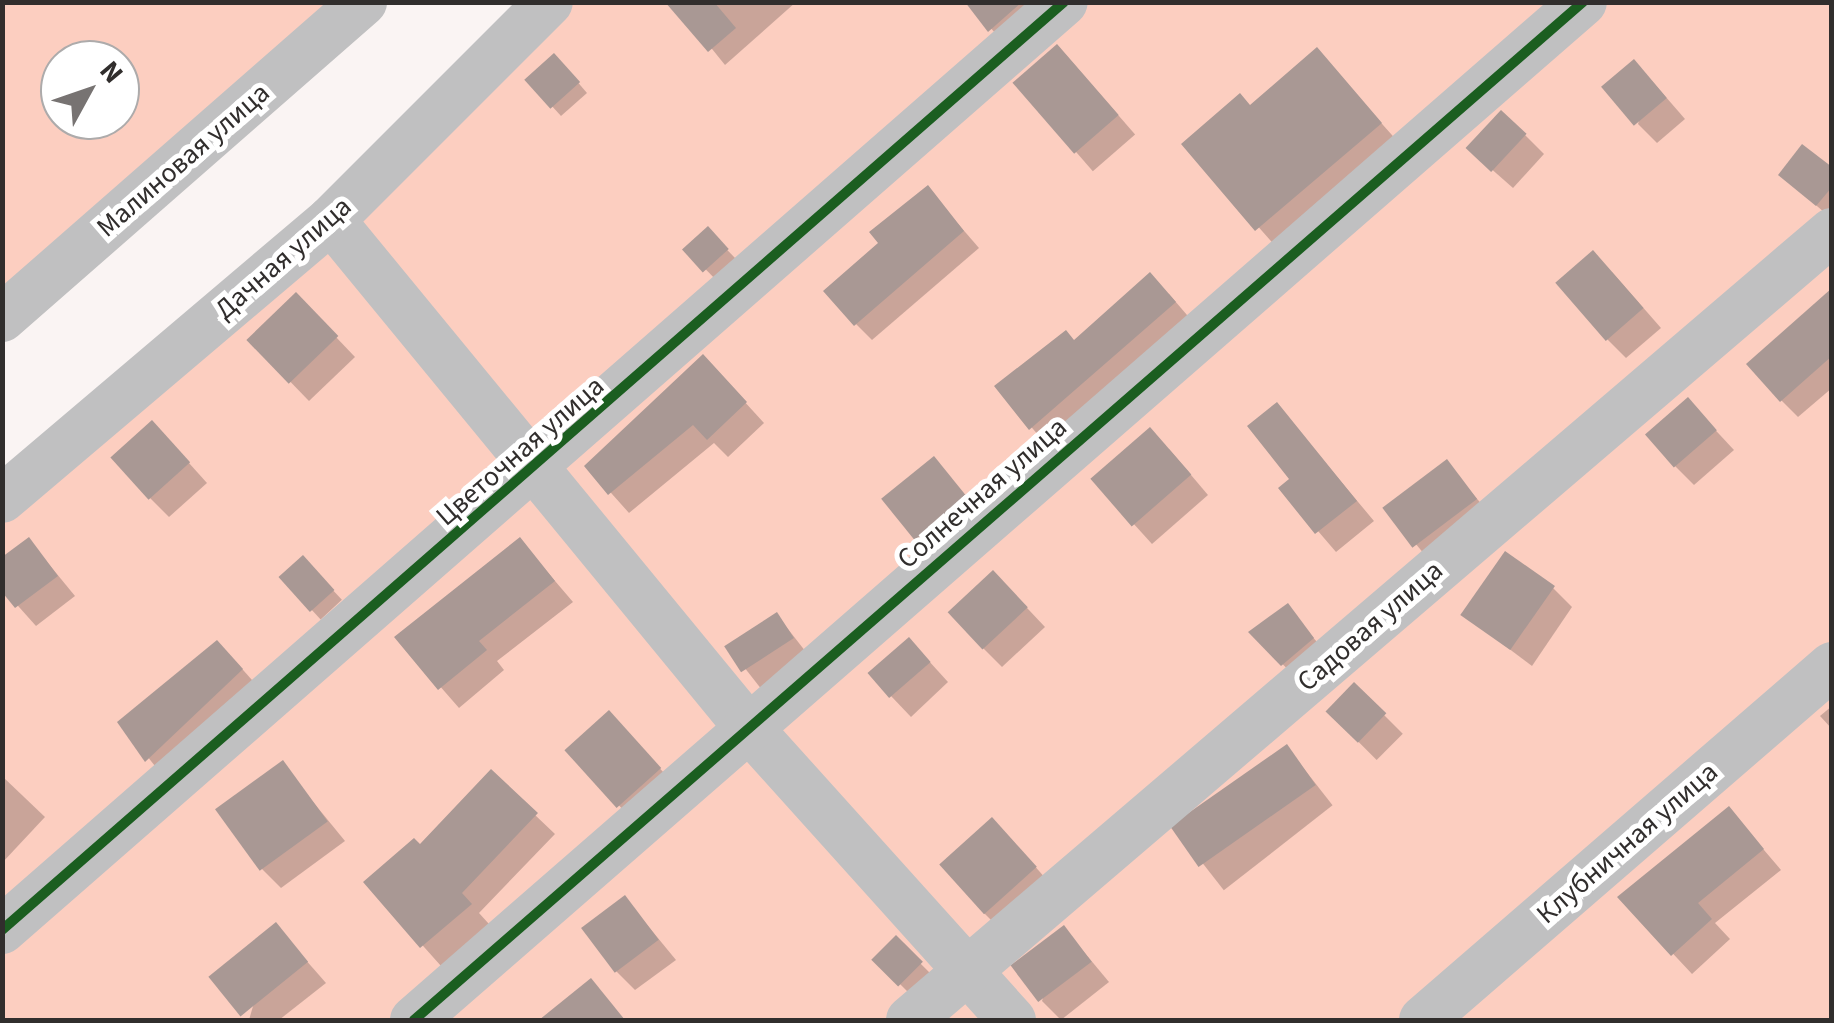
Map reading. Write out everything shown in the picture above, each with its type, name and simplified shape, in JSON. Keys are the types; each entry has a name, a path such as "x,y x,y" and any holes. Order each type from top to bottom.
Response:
{"street":[{"name":"Малиновая улица","path":"2,318 363,2"},
{"name":"Дачная улица","path":"2,499 330,220 549,2"},
{"name":"Цветочная улица","path":"2,930 1064,2"},
{"name":"Солнечная улица","path":"414,1020 747,726 1583,2"},
{"path":"330,220 747,726 1012,1020"},
{"name":"Садовая улица","path":"910,1020 1832,232"},
{"name":"Клубничная улица","path":"1423,1020 1832,666"}],"shaded area":[{"path":"3,3 387,3 3,338"},
{"path":"549,3 1831,3 1831,1020 3,1020 2,487"}],"building":[{"path":"665,2 714,2 736,28 708,52"},
{"path":"965,2 1022,2 988,32"},
{"path":"1057,44 1119,115 1074,154 1012,83"},
{"path":"1317,47 1382,123 1255,231 1181,144 1240,93 1250,105"},
{"path":"554,53 580,82 550,109 524,80"},
{"path":"1634,59 1667,98 1634,126 1601,87"},
{"path":"1501,110 1527,134 1491,172 1466,148"},
{"path":"1802,144 1832,167 1832,187 1816,206 1778,175"},
{"path":"928,185 964,231 854,326 823,291 878,243 869,232"},
{"path":"708,226 729,249 703,272 682,249"},
{"path":"1593,250 1644,308 1606,341 1555,283"},
{"path":"1150,272 1176,302 1029,430 994,386 1066,330 1074,340"},
{"path":"1832,288 1832,356 1780,402 1746,364"},
{"path":"296,292 338,336 289,384 246,340"},
{"path":"703,354 747,402 707,440 693,425 608,495 584,466"},
{"path":"1688,397 1717,430 1674,468 1645,434"},
{"path":"1277,402 1357,501 1315,534 1278,488 1289,479 1247,426"},
{"path":"152,420 190,462 149,500 110,457"},
{"path":"1150,427 1191,475 1132,526 1090,479"},
{"path":"934,456 967,497 915,540 881,499"},
{"path":"1447,459 1477,499 1412,548 1382,508"},
{"path":"29,537 58,576 15,608 2,592 2,557"},
{"path":"520,537 555,581 479,641 487,650 438,690 394,637"},
{"path":"1505,551 1555,586 1510,650 1460,615"},
{"path":"303,555 334,590 310,612 278,577"},
{"path":"993,570 1028,607 982,650 948,612"},
{"path":"1288,603 1314,638 1281,666 1248,632"},
{"path":"777,612 794,638 741,672 724,646"},
{"path":"909,637 931,662 889,698 867,673"},
{"path":"217,640 243,669 145,762 117,722"},
{"path":"1354,682 1386,713 1358,743 1326,711"},
{"path":"609,710 661,768 617,808 564,750"},
{"path":"1287,744 1316,785 1199,867 1170,826"},
{"path":"283,760 328,821 260,871 215,809"},
{"path":"491,769 538,813 462,893 472,904 420,948 363,882 414,838 420,844"},
{"path":"1729,806 1764,849 1698,903 1712,919 1671,956 1617,897"},
{"path":"992,817 1037,867 984,914 939,865"},
{"path":"625,895 659,940 615,973 581,928"},
{"path":"276,922 308,962 240,1016 208,977"},
{"path":"1064,925 1092,962 1038,1002 1010,965"},
{"path":"896,935 923,962 898,987 871,960"},
{"path":"591,978 625,1020 539,1020"}],"cycle path":[{"path":"2,930 1064,2"},
{"path":"414,1020 1583,2"}]}
